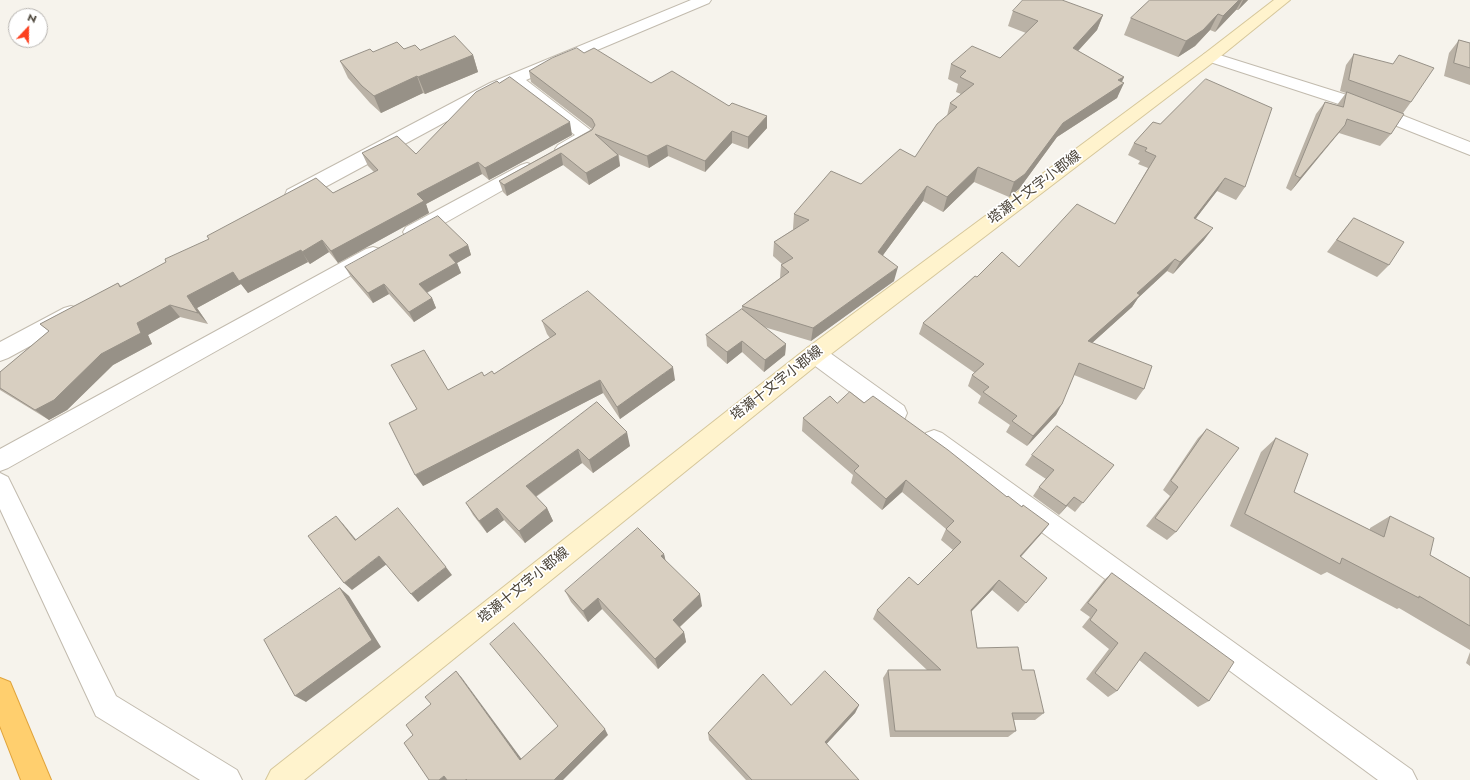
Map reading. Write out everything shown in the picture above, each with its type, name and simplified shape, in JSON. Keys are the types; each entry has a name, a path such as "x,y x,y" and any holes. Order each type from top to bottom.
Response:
{"highway":[{"path":"0,692 36,780"}],"main road":[{"name":"塔瀬十文字小郡線","path":"281,780 815,354 1210,57 1283,0"}],"street":[{"path":"279,203 496,87 704,0"},
{"path":"1210,57 1360,105 1470,149"},
{"path":"0,461 587,136 515,80"},
{"path":"0,352 84,307"},
{"path":"815,354 1402,780"},
{"path":"0,484 106,706 227,780"}],"building":[{"path":"1023,0 1062,0 1103,15 1073,48 1124,77 1118,80 1124,83 1063,123 1025,174 1014,182 978,167 947,197 927,186 878,252 898,267 813,328 742,306 789,272 781,265 793,258 774,242 809,220 794,214 831,171 861,184 900,149 915,157 937,124 957,107 950,103 974,84 960,77 966,71 951,64 972,46 1000,58 1038,21 1013,11"},
{"path":"1150,0 1239,0 1223,16 1218,14 1203,30 1186,41 1131,18"},
{"path":"455,36 473,55 418,77 417,76 374,96 362,86 340,61 370,49 373,52 397,42 404,49 415,45 420,50"},
{"path":"1459,40 1470,43 1470,68 1454,63"},
{"path":"577,48 584,53 594,48 651,83 672,71 729,106 732,103 767,116 748,137 732,131 705,161 667,145 647,156 595,134 618,155 586,173 561,153 504,185 499,181 592,130 595,125 592,119 529,71 552,58"},
{"path":"1354,54 1393,64 1399,55 1434,68 1411,102 1349,80"},
{"path":"510,77 570,122 485,168 478,162 417,194 424,201 331,251 322,240 302,252 301,250 239,281 233,272 187,296 198,313 170,305 137,323 141,333 101,354 54,400 35,410 0,388 0,372 49,331 40,324 118,283 120,287 166,262 165,259 209,239 207,236 316,178 333,193 378,170 362,153 397,136 416,154 476,92 497,81 499,83"},
{"path":"1206,79 1272,108 1245,187 1225,178 1194,218 1213,228 1180,262 1175,259 1137,293 1140,295 1088,341 1152,366 1144,389 1079,363 1062,404 1033,436 1012,421 1017,416 983,392 989,387 972,375 984,364 923,323 975,276 977,277 1002,252 1019,267 1077,204 1115,224 1156,156 1145,151 1147,148 1134,143 1153,122 1160,124"},
{"path":"1347,92 1404,114 1391,134 1347,119 1345,125 1300,178 1295,175 1325,102 1343,107"},
{"path":"438,216 468,245 449,255 456,263 419,284 432,298 409,312 384,284 368,293 345,267"},
{"path":"1354,218 1404,242 1389,265 1337,240"},
{"path":"588,291 673,367 617,407 600,380 415,475 389,423 417,409 391,365 424,350 448,390 482,372 484,376 492,371 494,374 556,334 542,321"},
{"path":"742,309 786,344 765,360 742,341 727,352 706,335"},
{"path":"850,392 864,403 873,396 948,450 1007,497 1008,496 1022,507 1023,505 1049,524 1020,556 1047,578 1026,603 999,580 971,610 977,648 1018,647 1022,670 1034,670 1044,713 1012,713 1016,731 895,731 888,670 941,670 877,610 909,577 918,585 961,542 946,529 954,521 906,480 886,499 854,471 859,466 803,418 830,396 837,403"},
{"path":"597,402 627,432 589,460 578,449 526,486 547,508 519,531 497,508 479,521 466,503"},
{"path":"1057,426 1114,465 1083,503 1074,497 1066,506 1039,487 1054,470 1032,455"},
{"path":"1207,429 1239,448 1176,532 1155,518 1178,487 1171,481"},
{"path":"1276,438 1308,454 1294,492 1384,537 1390,516 1434,538 1430,555 1470,578 1470,626 1419,596 1419,598 1342,558 1340,564 1245,514"},
{"path":"398,508 446,567 411,594 379,556 344,583 308,536 336,516 355,540"},
{"path":"638,528 664,554 661,556 700,594 673,620 684,632 655,659 598,598 583,611 565,591"},
{"path":"1112,573 1234,662 1209,701 1145,652 1117,691 1095,673 1118,643 1090,620 1097,610 1088,603"},
{"path":"340,588 372,640 295,696 264,640"},
{"path":"514,623 605,729 554,780 447,780 444,776 439,780 429,780 404,743 413,735 406,725 431,704 425,697 456,671 520,760 558,726 490,644"},
{"path":"825,671 859,705 825,742 859,780 752,780 708,733 763,674 791,705"}]}
